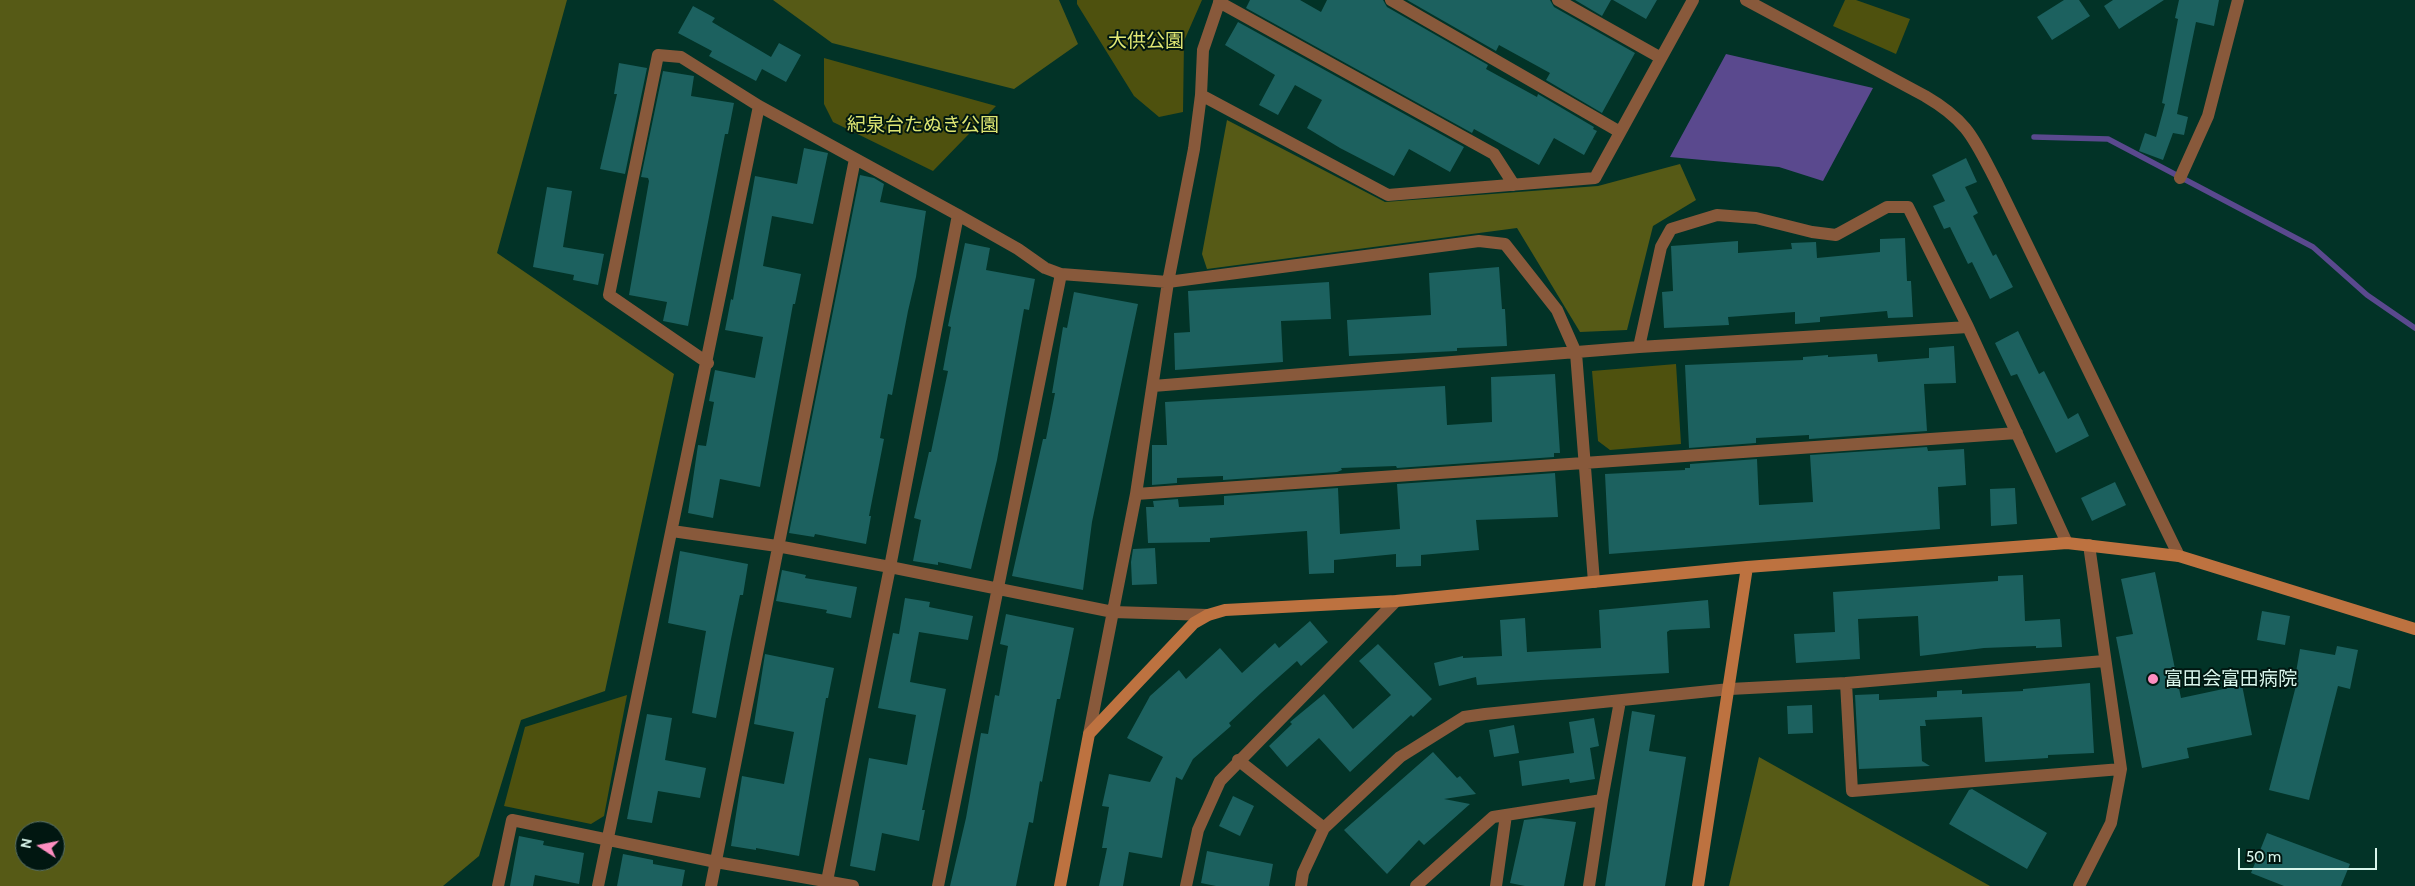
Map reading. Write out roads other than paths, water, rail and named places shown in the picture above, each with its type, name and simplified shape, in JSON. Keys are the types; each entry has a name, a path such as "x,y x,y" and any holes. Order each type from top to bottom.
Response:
{"street":[{"path":"1391,0 1620,132"},
{"path":"1558,0 1661,58"},
{"path":"1201,95 1388,196 1595,178 1693,0"},
{"path":"1746,0 1948,109 1969,131 1996,181 2179,556"},
{"path":"2180,178 2208,116 2238,0"},
{"path":"1060,886 1136,494 1168,282 1194,149 1201,95 1203,50 1220,1 1494,154 1514,185"},
{"path":"708,363 609,295 658,55 681,57 759,106 958,215 1018,249 1045,268 1061,274 1168,282 1480,241 1505,244 1557,310 1576,352 1594,582"},
{"path":"598,886 708,363 759,106"},
{"path":"711,886 855,160"},
{"path":"1639,347 1661,247 1671,229 1717,215 1756,218 1812,232 1836,235 1887,207 1908,207 1968,327 2067,543"},
{"path":"826,884 958,215"},
{"path":"938,886 1061,274"},
{"path":"1153,386 1639,347 1968,327"},
{"path":"1136,494 2017,433"},
{"path":"672,531 777,546 1113,612 1208,615"},
{"path":"1089,734 1194,623 1208,615 1226,610 1396,601 1747,568 2067,543 2179,556 2415,628"},
{"path":"2079,886 2111,823 2121,769 2088,545"},
{"path":"1698,886 1730,689 1747,568"},
{"path":"1186,886 1198,830 1220,781 1238,760 1396,601"},
{"path":"1301,886 1303,873 1324,828 1400,757 1464,718 1730,689 1846,683 2104,661"},
{"path":"1846,683 1852,790 2121,769"},
{"path":"1588,886 1620,701"},
{"path":"1238,760 1324,828"},
{"path":"1416,886 1493,817 1602,800"},
{"path":"1496,886 1506,815"},
{"path":"498,886 512,820 826,884 853,886"}],"waterway":[{"path":"2034,137 2108,139 2313,247 2367,295 2415,328"}],"place":[{"name":"富田会富田病院","path":"2153,679"}],"park label":[{"name":"大供公園","path":"1146,41"},
{"name":"紀泉台たぬき公園","path":"923,125"}]}
